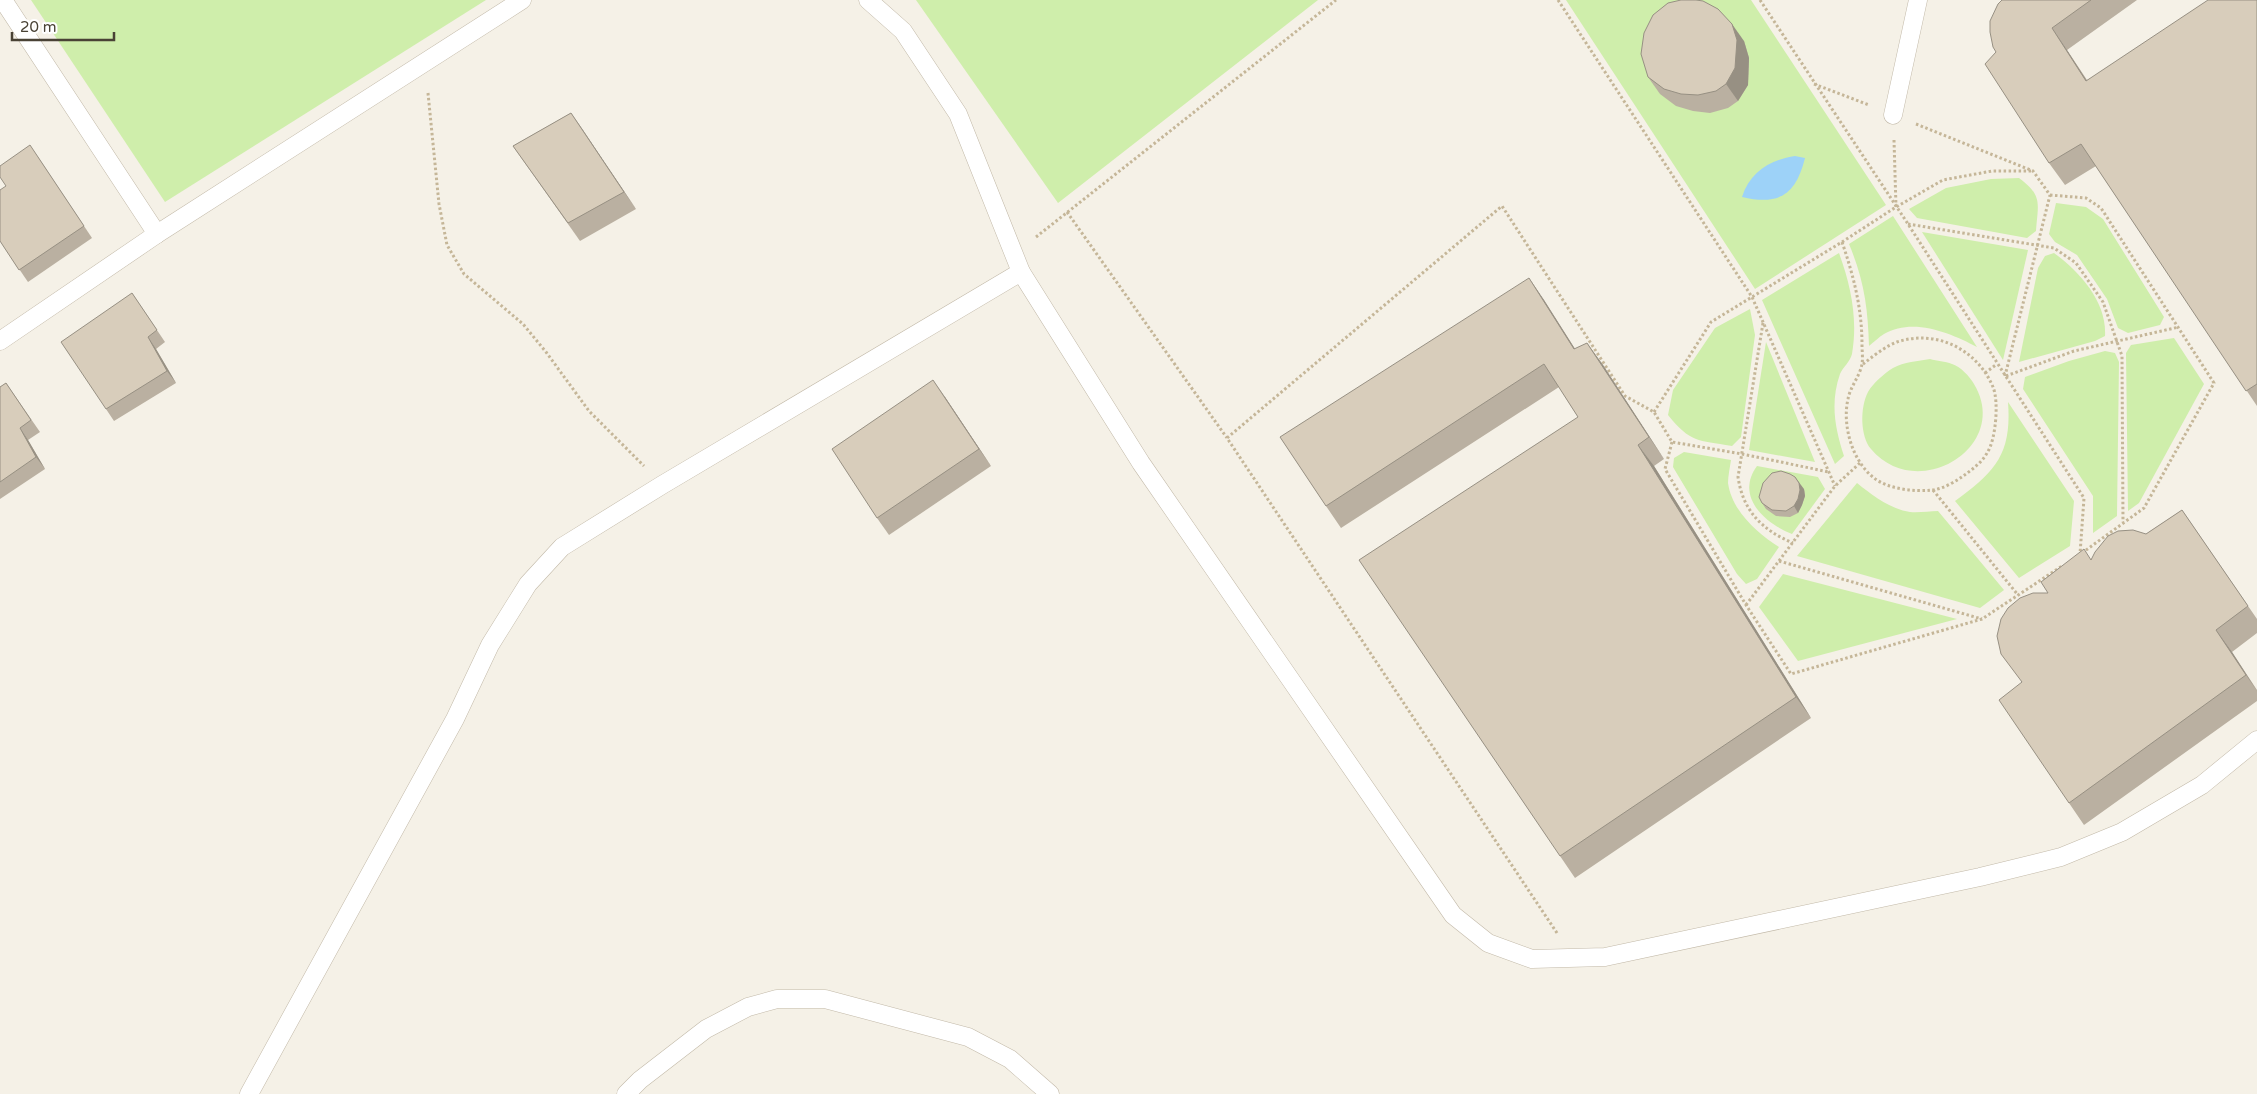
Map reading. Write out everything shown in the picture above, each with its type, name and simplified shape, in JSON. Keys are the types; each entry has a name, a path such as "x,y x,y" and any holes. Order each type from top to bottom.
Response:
{"lane":[{"path":"3,0 157,234"},
{"path":"0,341 157,234 522,0"},
{"path":"868,0 903,31 958,114 1021,272 1141,463 1453,915 1488,943 1532,959 1605,957 1970,880 2061,857 2122,832 2202,785 2257,740"},
{"path":"1893,115 1918,0"},
{"path":"249,1094 455,719 490,646 528,584 562,547 662,485 1021,272"},
{"path":"626,1094 640,1080 706,1029 748,1007 778,999 825,999 968,1037 1010,1059 1050,1094"}],"path":[{"path":"1015,255 1336,0"},
{"path":"1558,0 1752,297 1835,486"},
{"path":"1760,0 1908,224 2084,498 2080,554"},
{"path":"425,62 439,204 447,245 464,274 523,324 590,411 662,485"},
{"path":"1814,84 2033,171 2050,196 2005,376"},
{"path":"1893,115 1896,207"},
{"path":"1654,412 1711,322 1896,207 1943,180 1992,171 2033,171"},
{"path":"2050,196 2086,198 2101,208 2214,383 2144,508 2073,559"},
{"path":"1226,438 1502,206 1625,396 1654,412 1672,442 1665,469 1746,605 1791,674 1982,619 2065,564"},
{"path":"1067,212 1226,438 1574,958"},
{"path":"1908,224 2054,248 2076,263 2102,302 2122,356 2124,523"},
{"path":"1842,242 1856,288 1862,322 1862,365 1847,400 1846,418 1853,450 1861,462 1874,478 1886,485 1898,488 1933,490 1963,477 1976,467 1988,452 1996,421 1994,388 1974,358 1960,348 1944,341 1926,338 1895,343 1862,365"},
{"path":"1763,322 1738,477 1740,493 1749,510 1762,525 1778,537 1793,543"},
{"path":"2005,376 2074,351 2179,327"},
{"path":"1985,373 1997,364"},
{"path":"1672,442 1829,472"},
{"path":"1746,605 1835,486 1861,462"},
{"path":"1933,490 2018,595"},
{"path":"1779,562 1982,619"}],"green space":[{"path":"31,0 486,0 165,202"},
{"path":"916,0 1318,0 1058,203"},
{"path":"1566,0 1751,0 1886,205 1755,289"},
{"path":"2019,178 2032,190 2038,207 2036,231 2027,238 1917,218 1909,209 1946,188 1991,179"},
{"path":"2056,203 2086,207 2103,219 2164,317 2160,325 2128,333 2118,328 2107,299 2077,255 2055,242 2049,234"},
{"path":"1893,216 1977,347 1944,332 1919,327 1895,329 1884,334 1869,346 1868,319 1864,294 1849,244"},
{"path":"1922,232 2028,250 2003,360"},
{"path":"1839,253 1850,290 1854,315 1854,341 1850,360 1840,374 1835,395 1836,425 1844,456 1835,464 1762,300"},
{"path":"2054,253 2073,269 2097,300 2102,311 2105,336 2095,341 2019,362 2038,268 2045,256"},
{"path":"1750,309 1755,335 1741,437 1732,446 1695,439 1683,431 1668,415 1673,390 1715,328"},
{"path":"2174,338 2204,384 2139,503 2128,511 2126,353 2131,345"},
{"path":"1766,342 1815,462 1749,450"},
{"path":"2105,351 2115,353 2119,362 2117,516 2093,533 2093,496 2023,389 2025,377 2069,361"},
{"path":"1930,359 1955,365 1965,372 1972,381 1982,407 1980,428 1970,447 1954,461 1934,469 1912,471 1890,465 1871,449 1867,443 1862,421 1865,398 1879,378 1890,370 1906,363"},
{"path":"2008,402 2074,501 2070,546 2019,578 1955,501 1981,481 1998,460 2004,449 2009,420"},
{"path":"1684,452 1731,460 1728,483 1735,503 1754,528 1779,547 1757,579 1746,584 1737,574 1673,467 1674,458"},
{"path":"1757,466 1818,477 1825,489 1792,534 1763,516 1751,498 1749,488 1751,477"},
{"path":"1857,483 1895,508 1913,512 1938,511 2004,590 1980,608 1797,556"},
{"path":"1783,574 1957,619 1798,661 1759,607"}],"water":[{"path":"1795,156 1805,158 1797,181 1791,189 1776,198 1767,200 1742,197 1750,181 1762,169 1769,164"}],"building":[{"path":"1681,0 1703,1 1718,9 1732,24 1737,40 1735,68 1726,84 1716,91 1698,95 1681,94 1664,89 1648,77 1641,54 1644,33 1653,15 1668,3"},
{"path":"2002,0 2091,0 2052,28 2086,81 2208,0 2257,0 2257,384 2246,391 2081,144 2049,163 1985,64 1996,52 1990,32 1990,21"},
{"path":"571,113 624,192 568,223 513,146"},
{"path":"30,145 84,226 19,270 0,241 0,190 6,186 0,177 0,166"},
{"path":"1529,278 1574,349 1587,343 1649,437 1638,445 1796,697 1560,856 1359,560 1578,417 1544,364 1326,506 1280,437"},
{"path":"132,293 157,330 148,337 167,371 106,409 61,342"},
{"path":"933,380 979,449 877,518 832,449"},
{"path":"6,383 31,420 20,428 36,457 0,482 0,387"},
{"path":"1781,471 1795,477 1799,483 1800,490 1794,506 1786,511 1772,510 1762,503 1759,497 1763,483 1772,473"},
{"path":"2182,510 2248,606 2216,630 2246,675 2069,803 1999,700 2022,682 2001,654 1997,636 2001,619 2008,608 2020,598 2033,593 2048,593 2041,582 2084,549 2091,560 2108,536 2118,531 2133,530 2146,534"}]}
